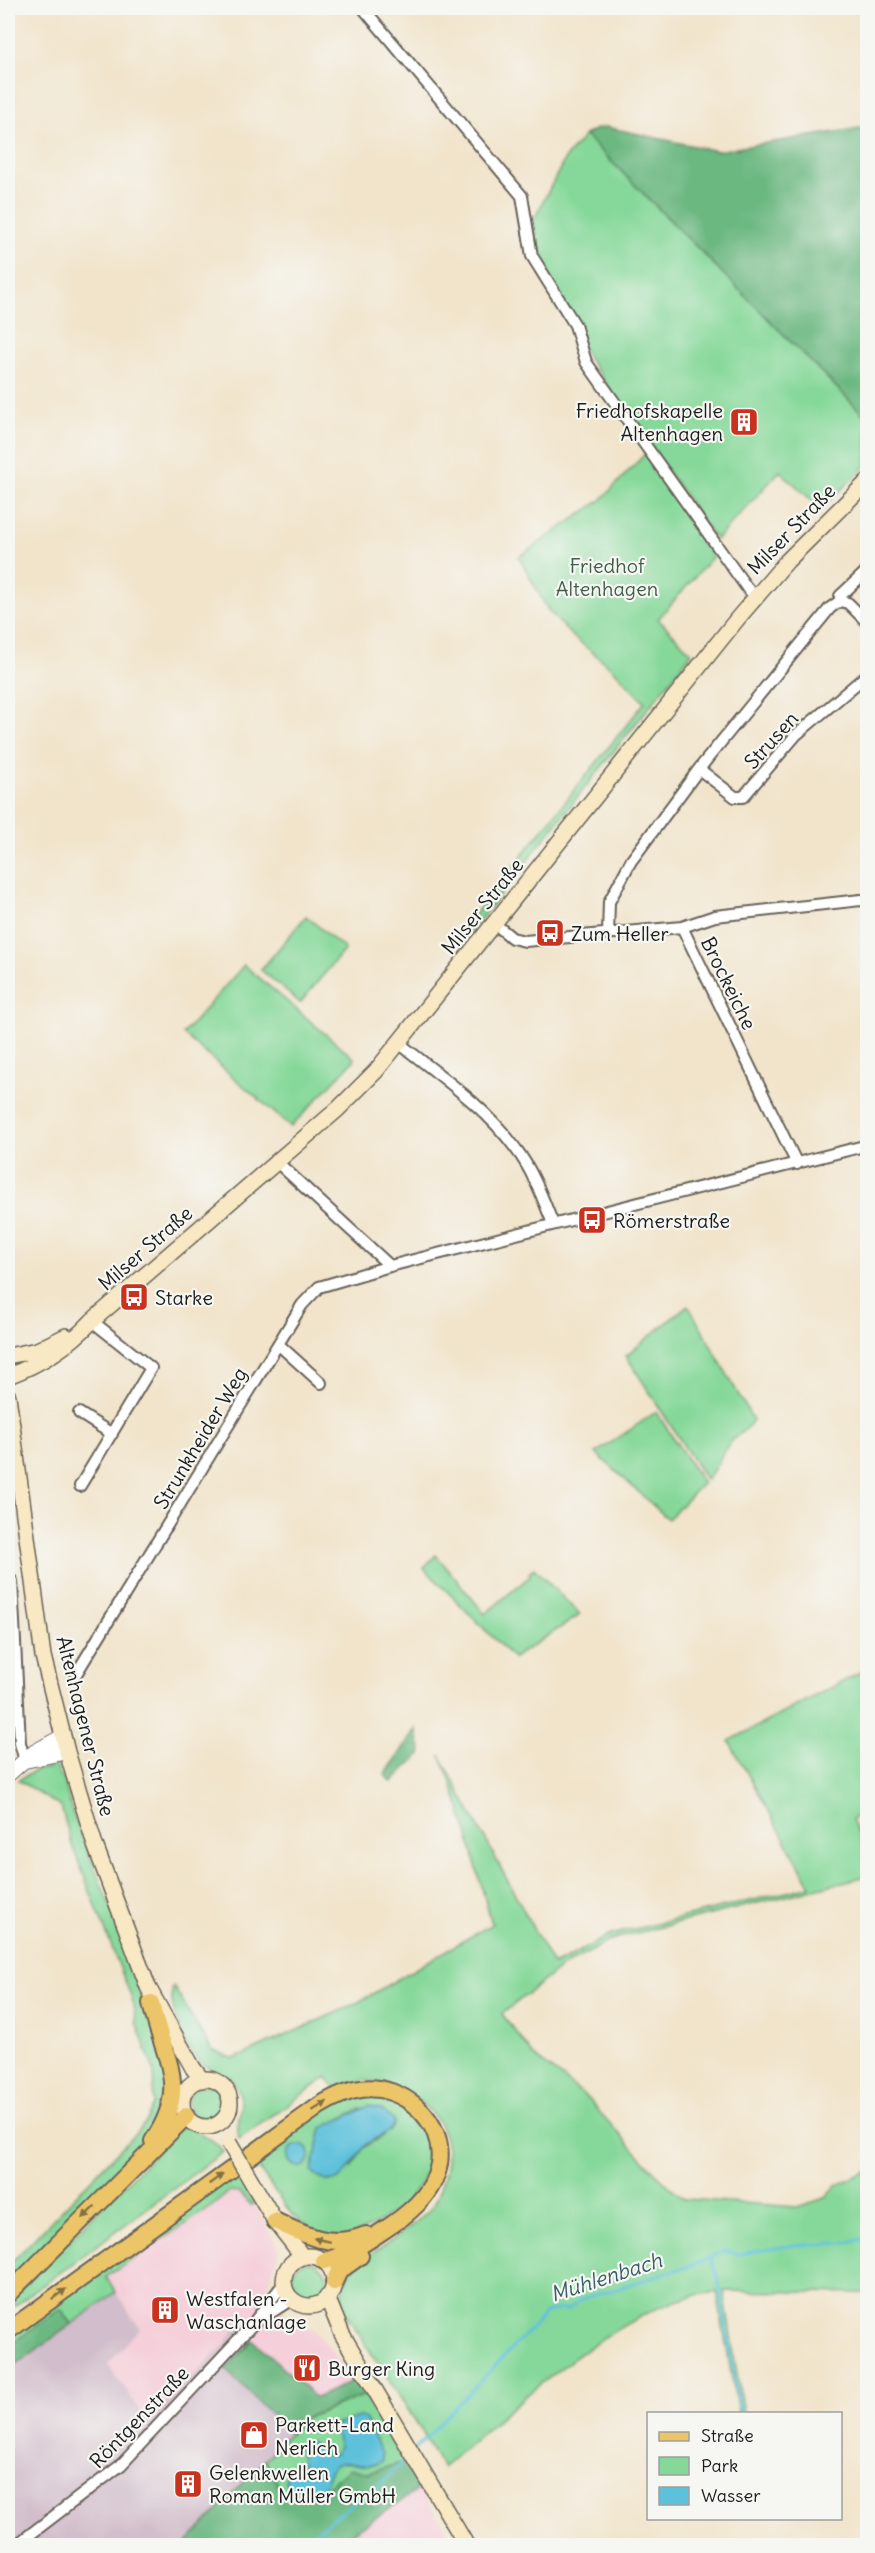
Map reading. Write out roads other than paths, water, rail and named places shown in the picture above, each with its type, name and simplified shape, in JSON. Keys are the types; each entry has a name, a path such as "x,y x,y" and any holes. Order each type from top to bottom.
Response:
{"main road":[{"name":"Milser Straße","path":"8,1376 48,1358 73,1341 92,1321 338,1109 399,1043 756,597 800,547 867,481"},
{"name":"Milser Straße","path":"8,1356 37,1350 92,1321"},
{"name":"Altenhagener Straße","path":"8,1396 43,1656 67,1752 95,1845 149,1995 196,2083"},
{"path":"130,2170 162,2127 173,2088 171,2066 156,2024 149,1995"},
{"path":"229,2143 207,2127 191,2122 186,2116 183,2099 196,2083 216,2082 228,2094 230,2104 225,2118 229,2143 296,2260"},
{"path":"8,2331 272,2139 339,2094 362,2088 383,2089 405,2098 422,2111 433,2127 439,2145 439,2164 433,2182 421,2200 398,2222 342,2257 324,2261"},
{"path":"8,2294 186,2116"},
{"path":"207,2127 225,2118"},
{"path":"312,2305 331,2290 339,2271 408,2225 436,2195 446,2162 441,2126"},
{"path":"275,2221 311,2237 333,2242 360,2238 398,2222"},
{"path":"342,2334 331,2290 331,2268 324,2261 313,2256 296,2260 285,2274 284,2283 292,2299 299,2304 312,2305 342,2334 467,2546"}],"street":[{"path":"363,8 522,196 532,256 575,325 586,362 747,588 756,597"},
{"name":"Strusen","path":"608,934 609,902 616,886 654,827 830,608 840,602 840,596 867,570"},
{"path":"840,602 848,603 867,623"},
{"name":"Strusen","path":"699,770 735,797 743,797 796,735 867,674"},
{"path":"682,927 715,916 861,900 867,902"},
{"name":"Brockeiche","path":"495,924 512,938 525,941 682,927 797,1164"},
{"path":"399,1043 476,1105 505,1135 529,1169 553,1224"},
{"path":"277,1162 390,1266 867,1145"},
{"name":"Strunkheider Weg","path":"76,1674 306,1299 319,1287 390,1266"},
{"path":"80,1486 152,1368 92,1321"},
{"path":"278,1344 321,1383"},
{"path":"79,1413 112,1434"},
{"path":"12,1581 20,1743 25,1761"},
{"path":"8,1775 44,1744 63,1736"},
{"path":"25,1761 67,1752"},
{"name":"Röntgenstraße","path":"15,2546 121,2465 251,2326 284,2283"},
{"name":"Röntgenstraße","path":"251,2326 292,2299"}],"water":[{"path":"369,2106 382,2110 394,2121 392,2127 385,2134 367,2144 342,2176 329,2181 321,2179 312,2171 322,2128"},
{"path":"299,2145 307,2148 310,2156 307,2164 299,2167 291,2164 288,2156 291,2148"},
{"path":"359,2417 365,2418 382,2454 382,2461 373,2465 341,2462 335,2465 330,2472 326,2484 316,2490 300,2490 285,2482 286,2476 302,2465 300,2448 310,2441 325,2455 333,2455 339,2447 335,2425"}],"waterway":[{"name":"Mühlenbach","path":"415,2449 546,2313 559,2309 567,2310 582,2299 695,2264 724,2251 738,2254 795,2245 842,2243 868,2238"},
{"path":"710,2257 718,2277 740,2412"},
{"name":"Mühlenbach","path":"299,2546 369,2492 408,2456"}],"place":[{"name":"Friedhofskapelle Altenhagen","path":"744,422"},
{"name":"Zum Heller","path":"550,933"},
{"name":"Römerstraße","path":"592,1220"},
{"name":"Starke","path":"134,1297"},
{"name":"Westfalen - Waschanlage","path":"165,2310"},
{"name":"Burger King","path":"307,2368"},
{"name":"Parkett-Land Nerlich","path":"254,2435"},
{"name":"Gelenkwellen Roman Müller GmbH","path":"188,2484"}],"park label":[{"name":"Friedhof Altenhagen","path":"607,576"}]}
